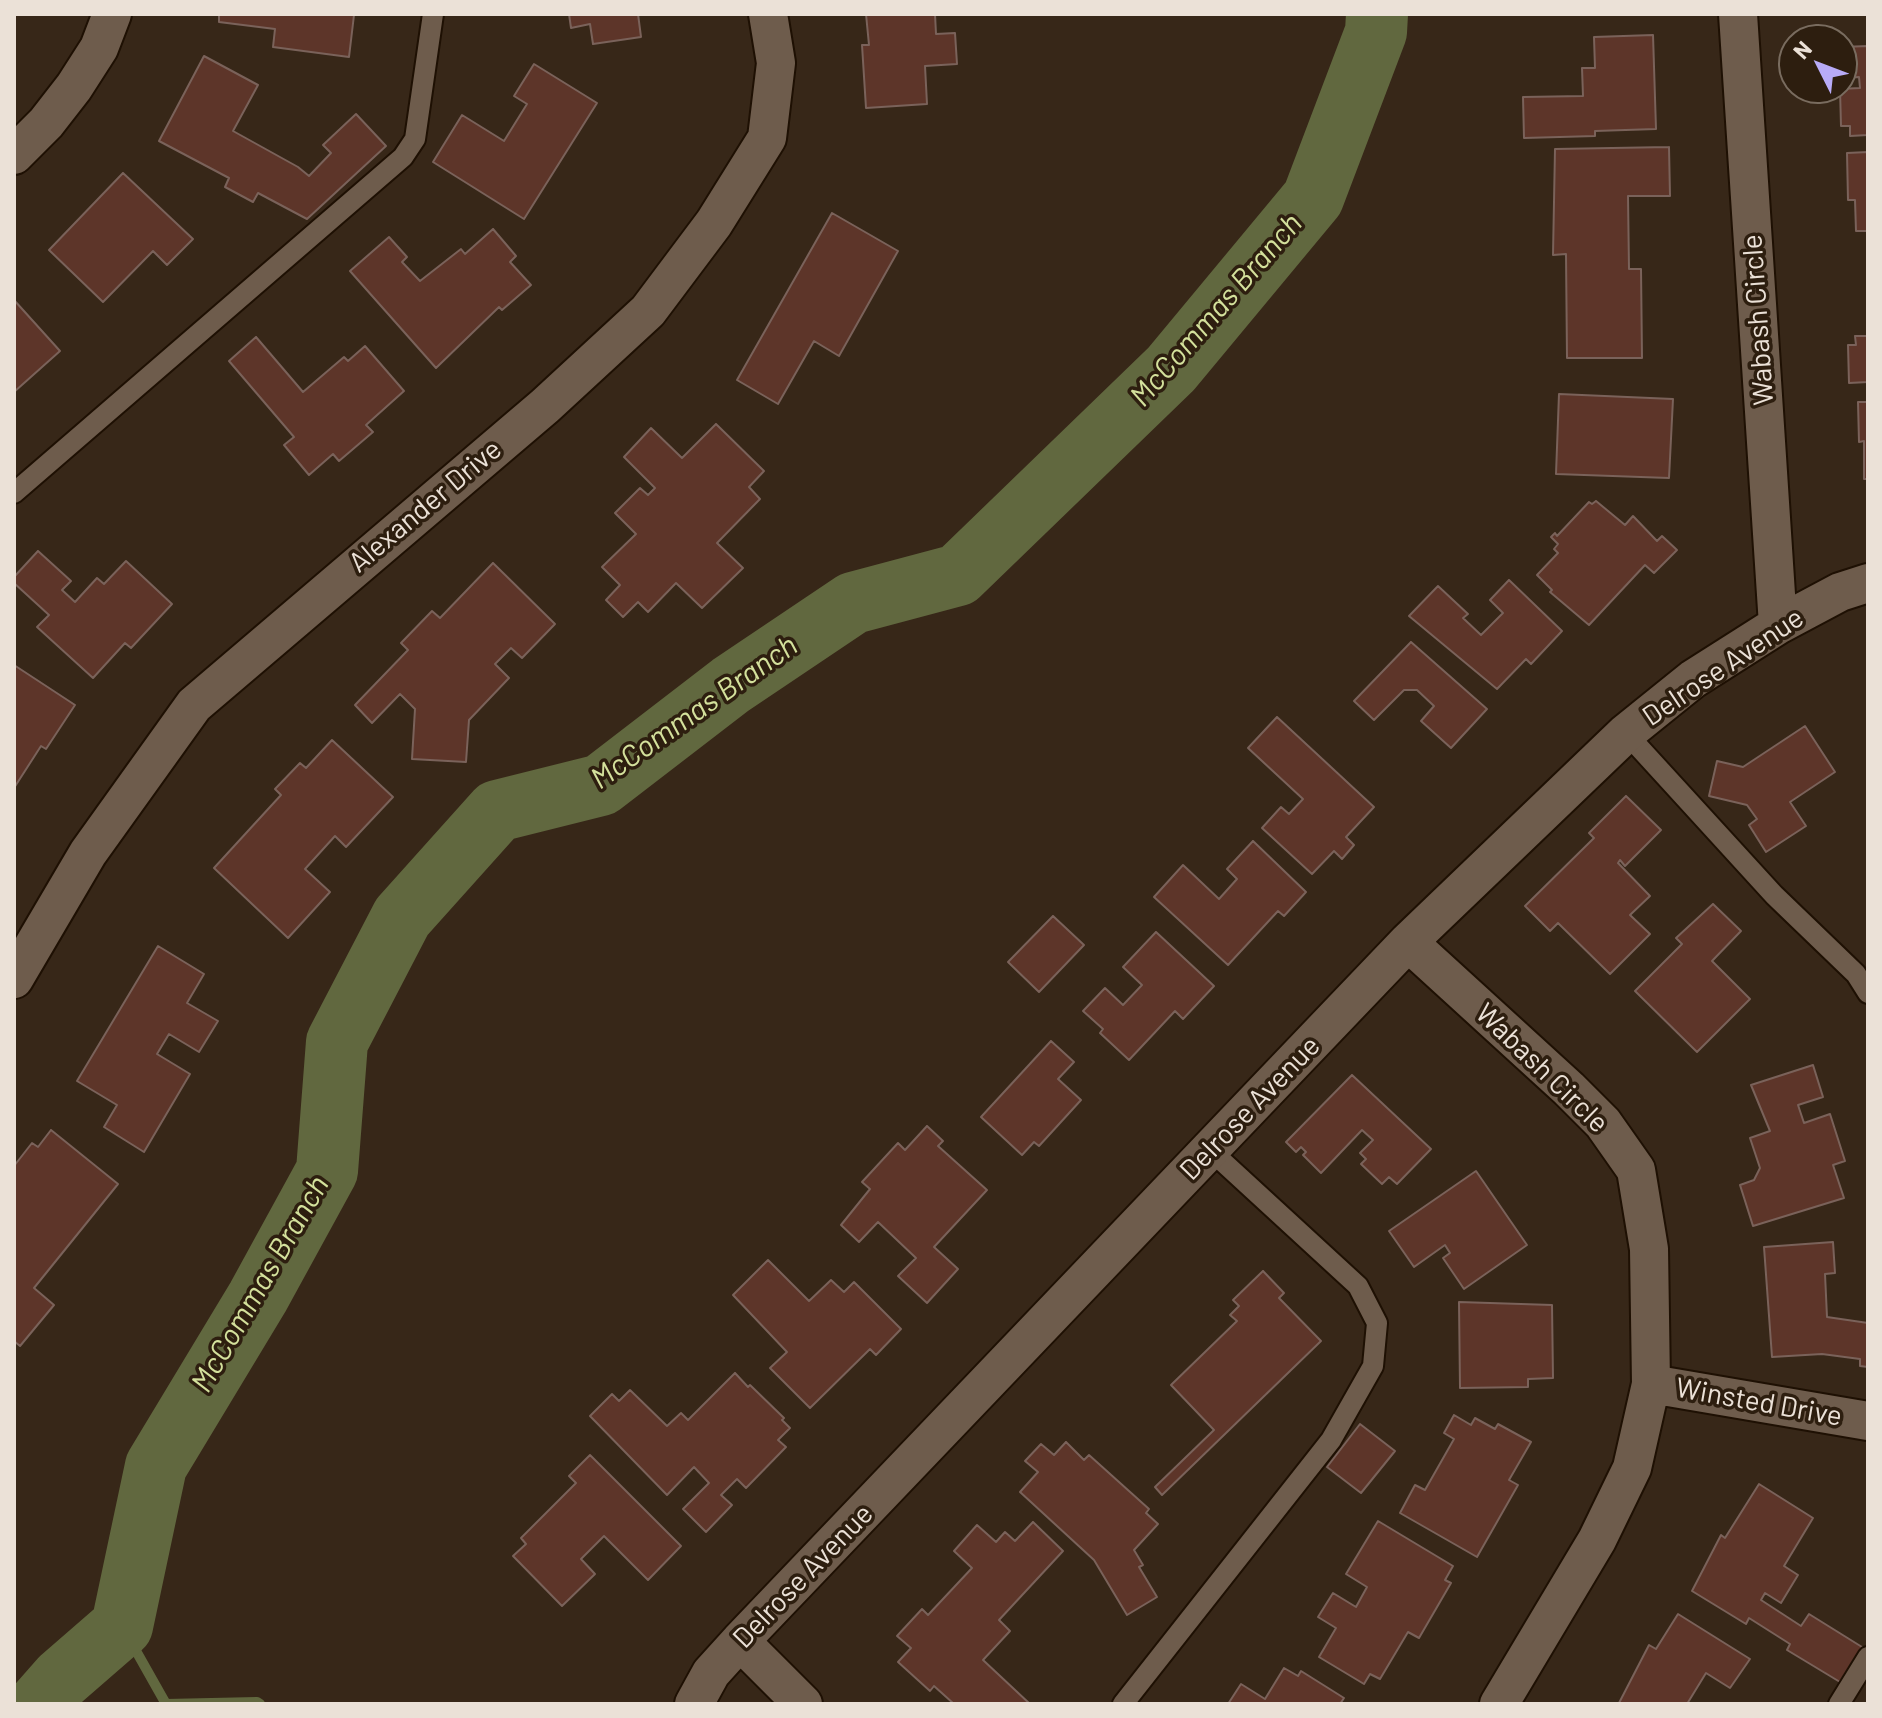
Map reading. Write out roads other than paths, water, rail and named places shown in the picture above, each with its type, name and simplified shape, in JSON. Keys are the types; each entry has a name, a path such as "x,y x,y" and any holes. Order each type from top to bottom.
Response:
{"street":[{"path":"14,155 46,123 74,87 99,48 112,14"},
{"name":"Alexander Drive","path":"14,979 88,853 194,705 545,406 648,311 714,223 767,138 776,63 768,14"},
{"name":"Wabash Circle","path":"1738,14 1778,625"},
{"name":"Delrose Avenue","path":"694,1704 711,1673 740,1641 1408,942 1626,733 1693,679 1778,625 1840,592 1868,583"},
{"name":"Wabash Circle","path":"1408,942 1603,1123 1636,1170 1649,1249 1651,1384 1632,1468 1597,1540 1499,1704"},
{"name":"Winsted Drive","path":"1651,1384 1868,1421"},
{"path":"740,1641 803,1704"}],"lane":[{"path":"14,493 403,157 415,139 433,14"},
{"path":"1626,733 1774,895 1856,974 1868,993"},
{"path":"1123,1704 1331,1440 1373,1366 1377,1323 1358,1286 1210,1150"},
{"path":"1839,1704 1868,1657"}],"waterway":[{"name":"McCommas Branch","path":"39,1704 61,1679 122,1626 156,1466 258,1297 327,1171 337,1042 402,917 497,811 601,785 731,685 853,603 958,575 1171,369 1313,198 1376,32 1377,14"},
{"path":"122,1626 166,1704 260,1704"}]}
